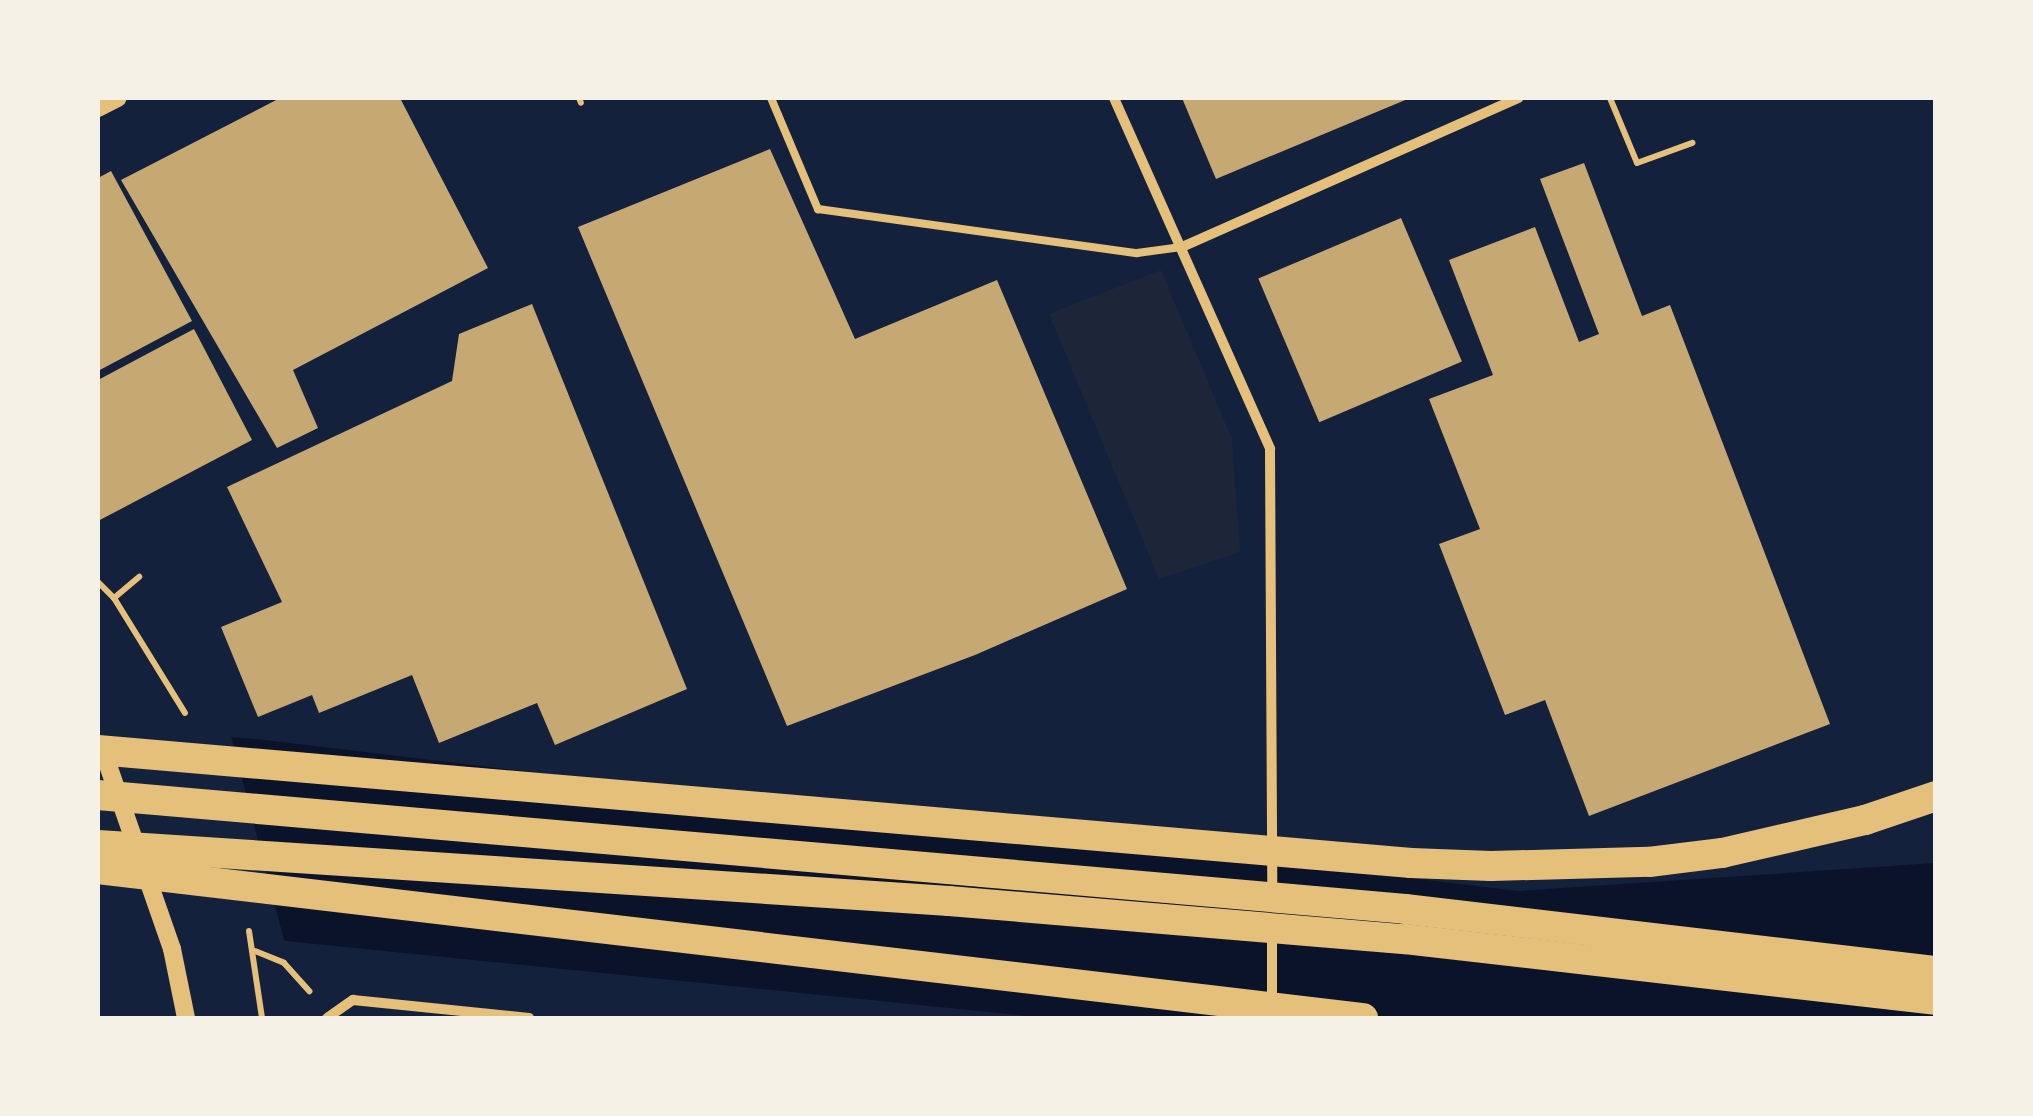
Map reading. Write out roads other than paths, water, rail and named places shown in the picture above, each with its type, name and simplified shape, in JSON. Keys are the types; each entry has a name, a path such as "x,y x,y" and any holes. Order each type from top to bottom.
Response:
{"highway":[{"path":"98,750 1411,863 1491,866 1649,862 1722,853 1864,820 1936,796"},
{"path":"98,795 1406,908 1936,971"},
{"path":"98,844 949,902 1405,939 1936,1000"},
{"path":"98,869 1363,1018"}],"street":[{"path":"98,108 118,98"},
{"path":"1114,98 1270,449 1272,1018"},
{"path":"1182,246 1518,98"},
{"path":"98,738 172,950 186,1018"},
{"path":"328,1017 353,1000 529,1018"}],"lane":[{"path":"771,98 818,209 1137,252 1182,246"}]}
